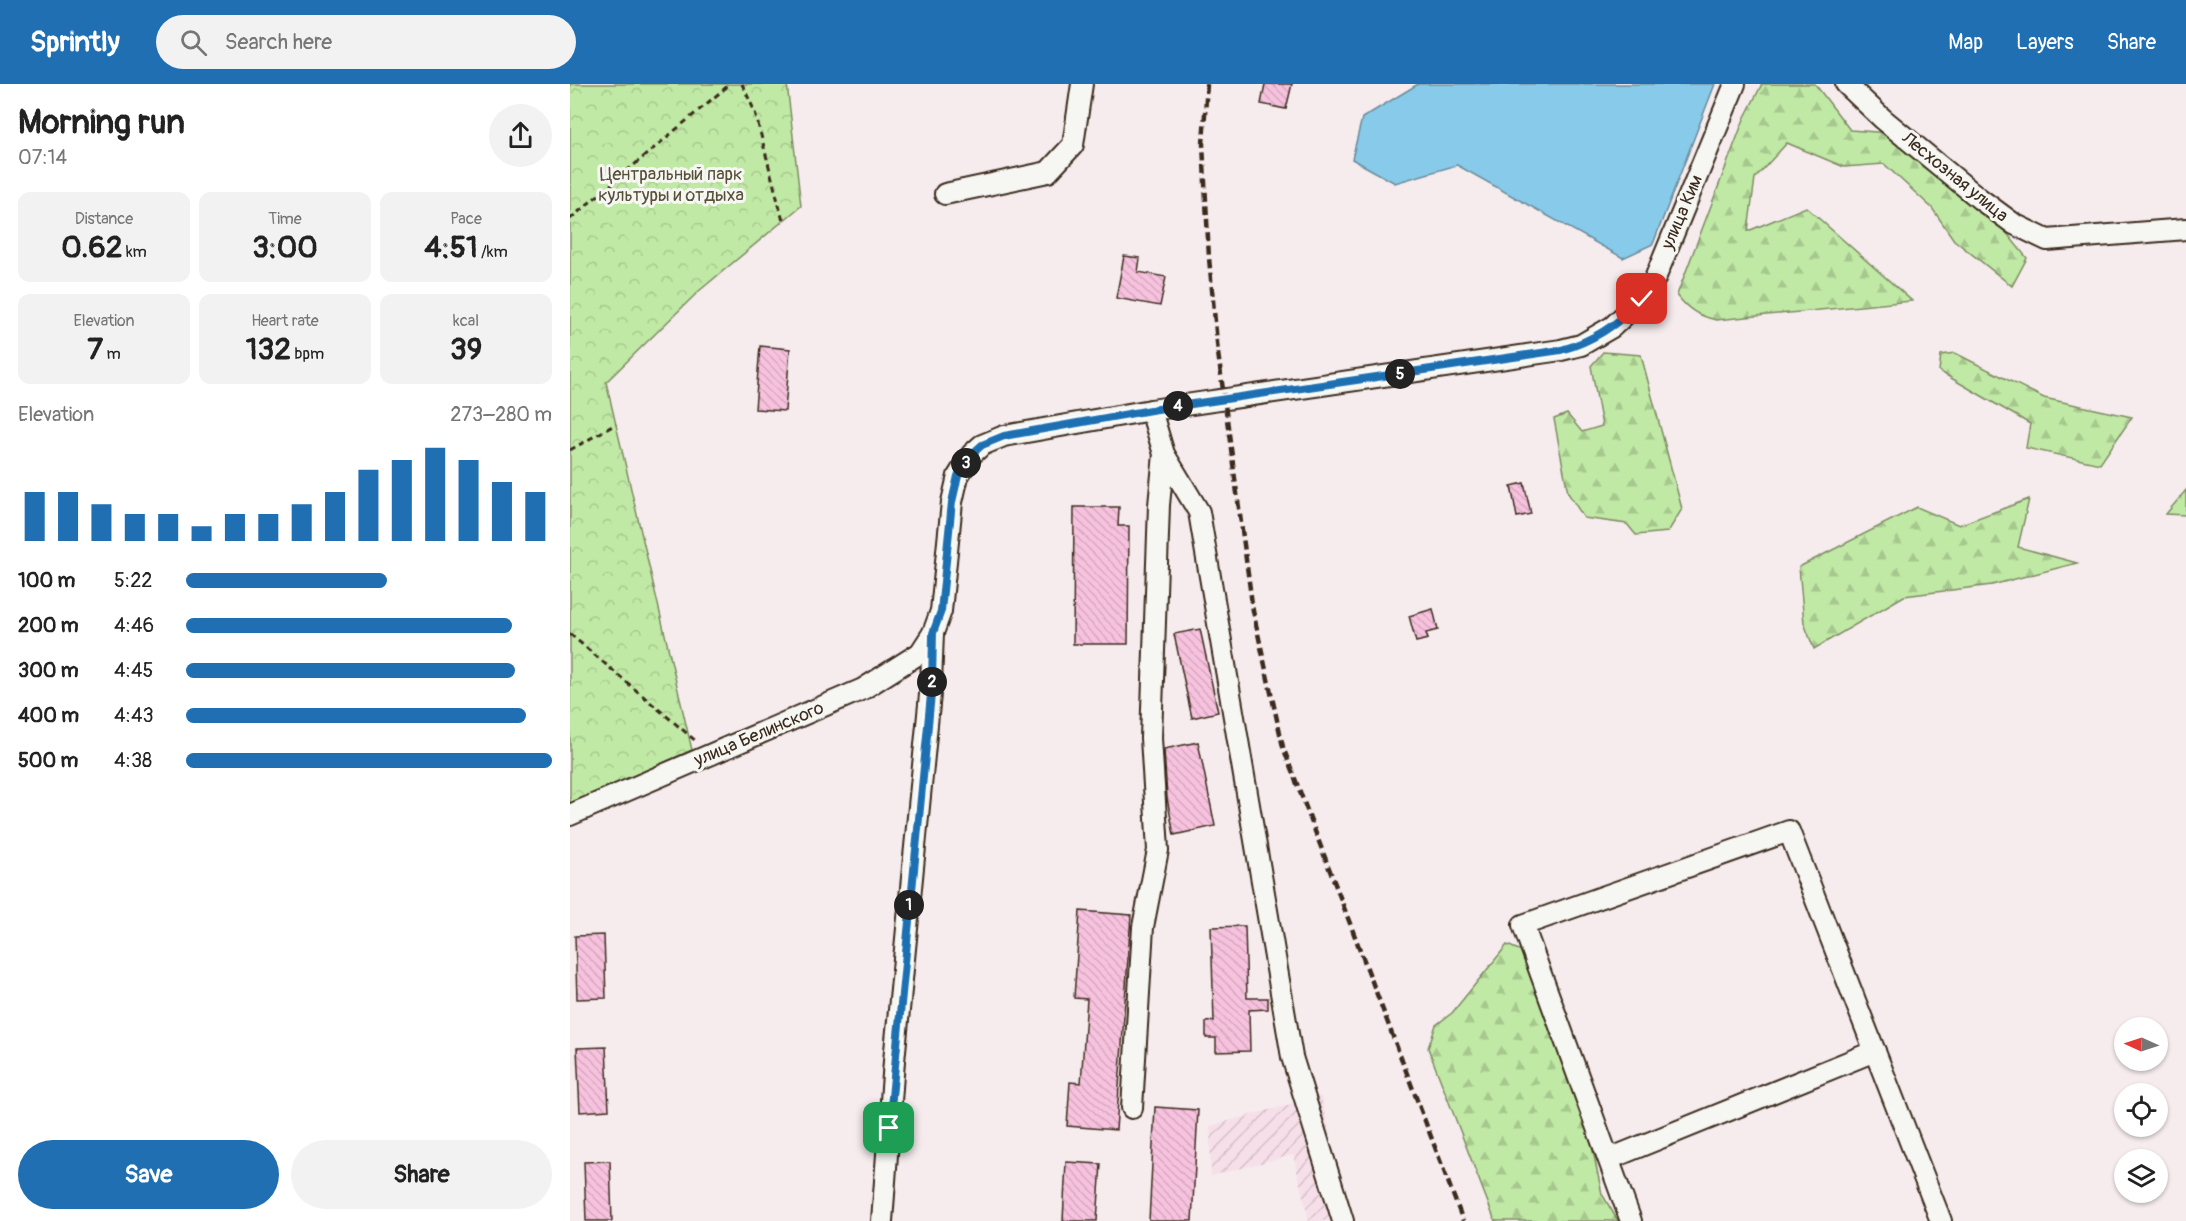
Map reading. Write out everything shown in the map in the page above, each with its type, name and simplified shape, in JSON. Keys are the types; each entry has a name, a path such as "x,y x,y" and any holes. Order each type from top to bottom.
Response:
{"street":[{"path":"945,194 1048,172 1073,145 1082,84"},
{"name":"улица Ким","path":"933,633 941,611 954,493 958,476 972,454 982,445 1004,436 1151,410 1561,350 1581,345 1612,327 1642,299 1654,281 1735,84"},
{"name":"Лесхозная улица","path":"1845,84 1980,200 2014,224 2047,240 2186,229"},
{"path":"1151,410 1164,454 1199,512 1292,1057 1343,1221"},
{"path":"1132,1108 1143,927 1158,850 1151,738 1159,505 1164,454"},
{"path":"882,1221 894,1061 932,684 933,633"},
{"name":"улица Белинского","path":"570,815 863,690 920,653 933,633"},
{"path":"1631,1221 1523,925 1789,831 1941,1221"},
{"path":"1608,1159 1875,1051"}],"path":[{"path":"570,219 730,84"},
{"path":"742,84 755,112 783,221"},
{"path":"570,450 616,424"},
{"path":"570,634 692,736 704,758"}],"shaded area":[{"path":"1321,1096 1350,1221 1309,1221 1293,1155 1211,1176 1210,1126"}],"green space":[{"name":"Центральный парк культуры и отдыха","path":"570,84 787,84 801,206 699,291 606,382 692,750 570,805"},
{"path":"1762,84 1815,84 1850,130 1890,133 1992,215 2027,258 2012,286 1954,240 1932,208 1884,164 1844,167 1787,143 1755,178 1748,231 1806,207 1912,301 1716,320 1690,308 1677,295 1744,119"},
{"path":"1603,352 1641,355 1682,509 1668,532 1636,535 1627,524 1584,518 1568,493 1554,419 1567,414 1582,432 1602,426 1591,366"},
{"path":"1955,353 2044,398 2132,417 2100,464 2026,448 2030,424 1939,371 1941,355"},
{"path":"2186,490 2186,515 2166,514"},
{"path":"2029,499 2018,547 2077,563 1992,585 1904,596 1814,649 1804,623 1799,567 1917,507 1959,525"},
{"path":"1507,945 1524,952 1588,1127 1602,1194 1618,1221 1495,1221 1428,1048 1436,1025 1452,1013"}],"water":[{"path":"1418,84 1715,84 1653,244 1623,258 1457,165 1395,183 1352,159 1362,118"}],"building":[{"path":"1265,84 1292,84 1286,109 1261,104"},
{"path":"1124,256 1140,258 1138,272 1166,277 1160,306 1116,298"},
{"path":"760,346 790,349 785,411 755,409"},
{"path":"1524,483 1531,514 1517,517 1511,486"},
{"path":"1074,507 1119,507 1118,526 1129,526 1128,644 1073,644"},
{"path":"1433,609 1438,630 1426,633 1428,639 1416,642 1409,616"},
{"path":"1200,629 1218,712 1192,718 1174,634"},
{"path":"1198,742 1215,826 1174,835 1167,798 1164,749"},
{"path":"1080,911 1131,915 1116,1130 1067,1126 1070,1082 1081,1083 1087,999 1074,998"},
{"path":"1245,926 1247,998 1268,998 1268,1009 1249,1010 1250,1051 1216,1052 1216,1038 1206,1038 1206,1022 1214,1021 1211,927"},
{"path":"604,935 606,998 577,999 575,936"},
{"path":"606,1047 609,1110 580,1112 577,1048"},
{"path":"1155,1107 1198,1110 1192,1221 1149,1221"},
{"path":"610,1161 612,1221 586,1221 584,1162"},
{"path":"1066,1162 1101,1164 1097,1221 1063,1221"}],"railway":[{"path":"1207,84 1203,144 1209,258 1218,353 1253,611 1283,747 1463,1221"}],"route":[{"path":"889,1128 906,933 932,684 933,633 941,611 952,502 958,476 972,454 982,445 1004,436 1151,410 1561,350 1581,345 1612,327 1642,299"}]}
